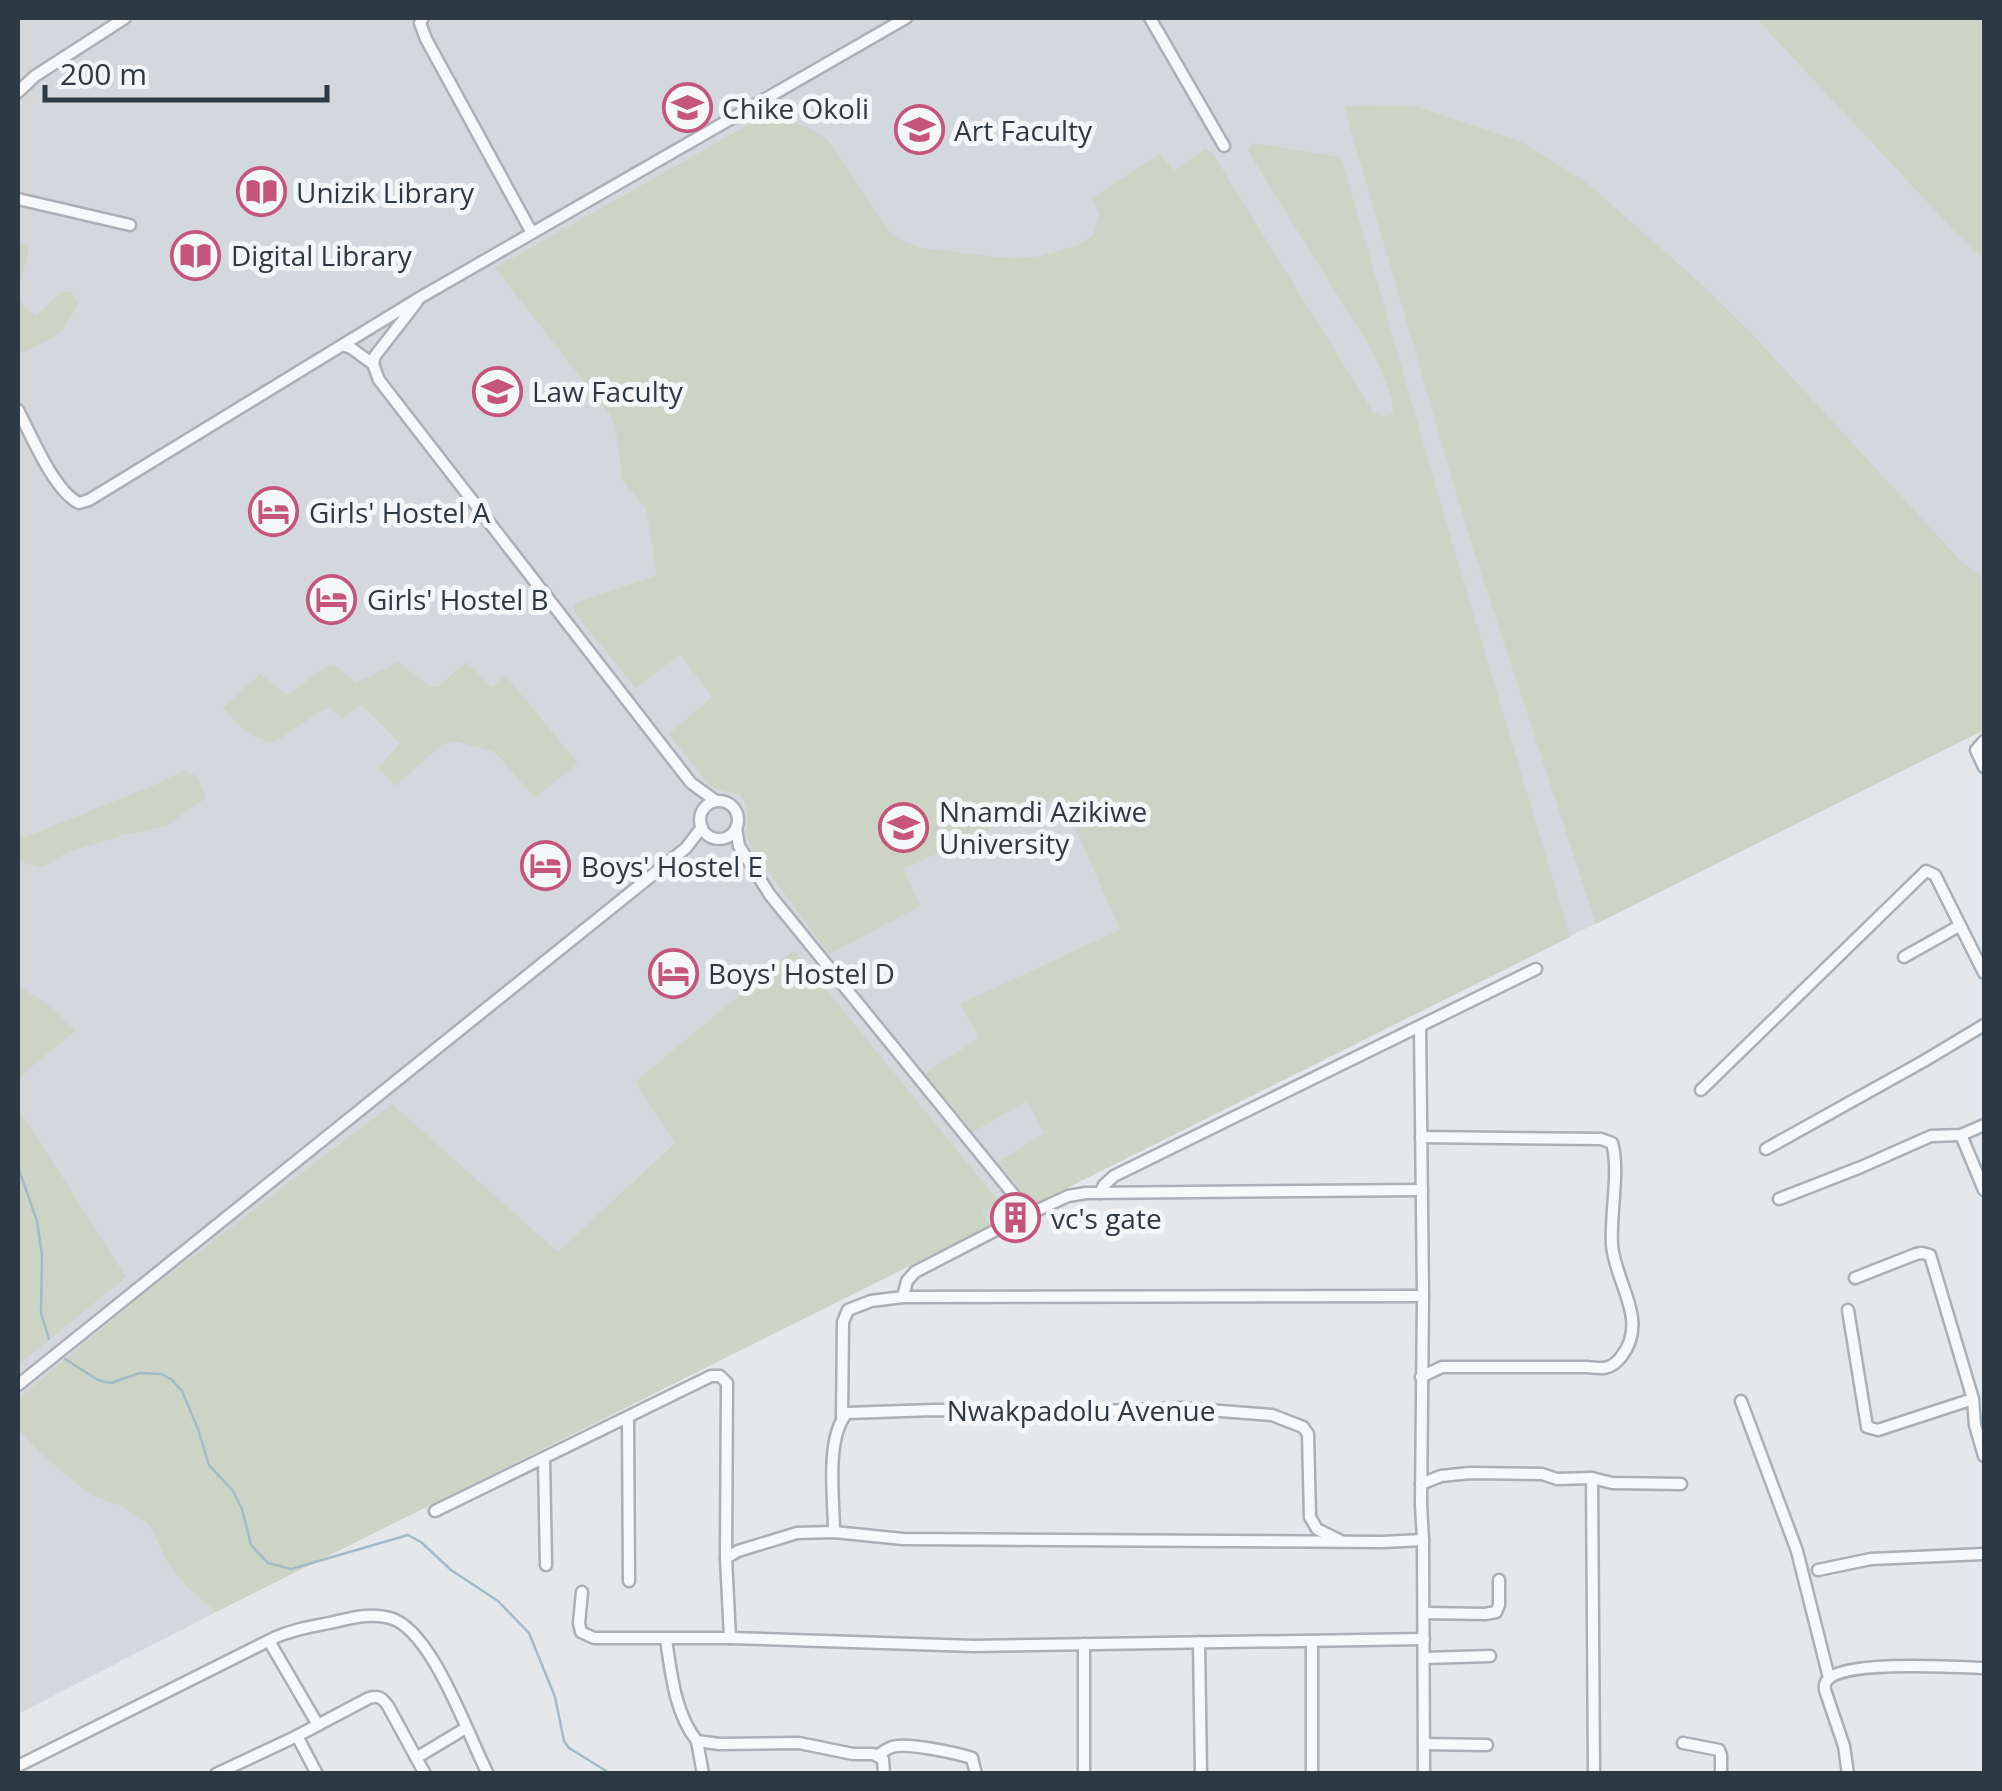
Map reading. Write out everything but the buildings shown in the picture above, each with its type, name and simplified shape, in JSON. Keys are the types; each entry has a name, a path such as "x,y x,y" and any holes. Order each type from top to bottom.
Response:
{"street":[{"path":"18,92 35,76 124,18"},
{"path":"18,410 70,498 79,503 89,500 421,297 906,18"},
{"path":"1150,18 1224,146"},
{"path":"419,19 426,39 532,233"},
{"path":"18,199 130,224"},
{"path":"421,297 374,356 379,380 691,783 702,811"},
{"path":"343,344 373,364"},
{"path":"1984,741 1976,750 1984,767"},
{"path":"691,783 716,801"},
{"path":"739,846 707,834 700,819 708,804 724,801 731,805 738,820 739,846 770,895 1022,1207 1033,1211"},
{"path":"18,1385 686,848 702,827"},
{"path":"686,848 730,835 736,828"},
{"path":"1702,1090 1923,872 1930,870 1935,875 1984,973"},
{"path":"1904,957 1959,926"},
{"path":"1100,1193 1114,1176 1536,969"},
{"path":"1766,1149 1984,1025"},
{"path":"1420,1027 1424,1774"},
{"path":"1779,1198 1932,1136 1962,1134 1984,1125"},
{"path":"1962,1134 1984,1190"},
{"path":"1421,1377 1442,1367 1606,1369 1626,1350 1633,1319 1612,1247 1612,1142 1422,1137"},
{"path":"903,1296 907,1281 915,1272 1068,1196 1224,1190 1422,1190"},
{"path":"1855,1278 1922,1252 1930,1255 1973,1399 1984,1456"},
{"path":"834,1532 833,1450 842,1417 842,1322 848,1310 903,1296 1423,1296"},
{"path":"1848,1310 1866,1427 1878,1430 1973,1399"},
{"path":"436,1511 711,1376 720,1376 727,1383 726,1558 730,1638"},
{"path":"1741,1402 1797,1551 1829,1678 1824,1690 1838,1727 1848,1774"},
{"name":"Nwakpadolu Avenue","path":"842,1417 858,1410 1182,1408 1272,1416 1304,1427 1308,1434 1310,1517 1317,1530 1340,1541"},
{"path":"628,1419 630,1581"},
{"path":"544,1459 546,1566"},
{"path":"1421,1484 1440,1476 1470,1473 1680,1484"},
{"path":"1592,1478 1594,1774"},
{"path":"726,1558 796,1533 834,1532 903,1538 1423,1540"},
{"path":"1818,1570 1871,1558 1984,1554"},
{"path":"1424,1613 1496,1612 1499,1580"},
{"path":"582,1592 579,1623 581,1632 587,1636 974,1646 1424,1639"},
{"path":"18,1766 269,1640 300,1627 362,1616 391,1618 408,1627 450,1692 488,1774"},
{"path":"666,1639 683,1717 697,1742 704,1774"},
{"path":"269,1640 318,1725"},
{"path":"1312,1641 1312,1774"},
{"path":"1199,1642 1200,1774"},
{"path":"1084,1644 1084,1774"},
{"path":"1424,1658 1490,1656"},
{"path":"1829,1678 1843,1672 1900,1664 1984,1668"},
{"path":"216,1774 377,1696 388,1706 425,1774"},
{"path":"416,1758 466,1728"},
{"path":"297,1736 317,1774"},
{"path":"697,1742 799,1743 878,1755 892,1746 903,1746 972,1758 976,1774"},
{"path":"1682,1743 1719,1750 1720,1774"},
{"path":"1424,1744 1487,1745"},
{"path":"878,1755 885,1764 884,1774"}],"shaded area":[{"name":"Nnamdi Azikiwe University","path":"18,18 1984,18 1984,730 292,1573 18,1714"},
{"path":"1756,18 1984,18 1984,258 1958,235"},
{"path":"1344,106 1418,107 1520,141 1586,182 1698,281 1753,335 1959,559 1984,579 1984,730 1596,924 1466,527"},
{"path":"782,119 827,139 889,231 899,239 920,248 1014,259 1041,256 1093,236 1099,214 1092,198 1160,154 1174,171 1205,149 1213,154 1373,412 1383,417 1393,414 1392,398 1373,352 1248,151 1252,143 1341,157 1570,937 1033,1205 998,1162 1045,1133 1026,1101 973,1132 924,1074 979,1038 960,1004 1120,930 1061,796 904,869 920,906 829,954 751,848 746,809 740,795 708,784 669,734 712,697 680,654 636,688 575,613 578,602 657,575 646,509 622,479 611,416 495,268 750,124"},
{"path":"18,244 29,246 19,293 26,308 35,315 64,291 72,293 78,304 62,332 27,351 18,351"},
{"path":"398,662 429,686 438,687 466,662 491,687 506,676 578,763 535,798 495,752 454,741 443,744 395,786 378,768 400,743 362,705 342,718 329,707 276,741 253,736 223,708 260,674 285,694 334,664 356,683"},
{"path":"183,771 197,776 206,798 166,826 65,853 42,868 18,861 18,835 26,837"},
{"path":"794,950 999,1202 982,1212 990,1226 216,1612 186,1586 166,1560 150,1525 124,1507 92,1496 41,1454 18,1429 18,1399 139,1298 392,1104 558,1252 675,1143 635,1082"},
{"path":"18,986 46,1003 75,1031 18,1081"},
{"path":"18,1102 126,1277 18,1365"}],"waterway":[{"path":"18,1167 37,1221 42,1255 41,1313 49,1339"},
{"path":"65,1359 98,1380 111,1383 140,1373 161,1374 171,1379 182,1391 209,1465 233,1491 242,1509 251,1545 268,1563 291,1569 408,1535 421,1542 451,1570 498,1601 529,1633 555,1697 564,1741 611,1774"}],"place":[{"name":"Chike Okoli","path":"687,108"},
{"name":"Art Faculty","path":"919,130"},
{"name":"Unizik Library","path":"261,192"},
{"name":"Digital Library","path":"196,255"},
{"name":"Law Faculty","path":"497,391"},
{"name":"Girls' Hostel A","path":"274,512"},
{"name":"Girls' Hostel B","path":"332,599"},
{"name":"Nnamdi Azikiwe University","path":"904,827"},
{"name":"Boys' Hostel E","path":"546,866"},
{"name":"Boys' Hostel D","path":"673,973"},
{"name":"vc's gate","path":"1016,1218"}]}
